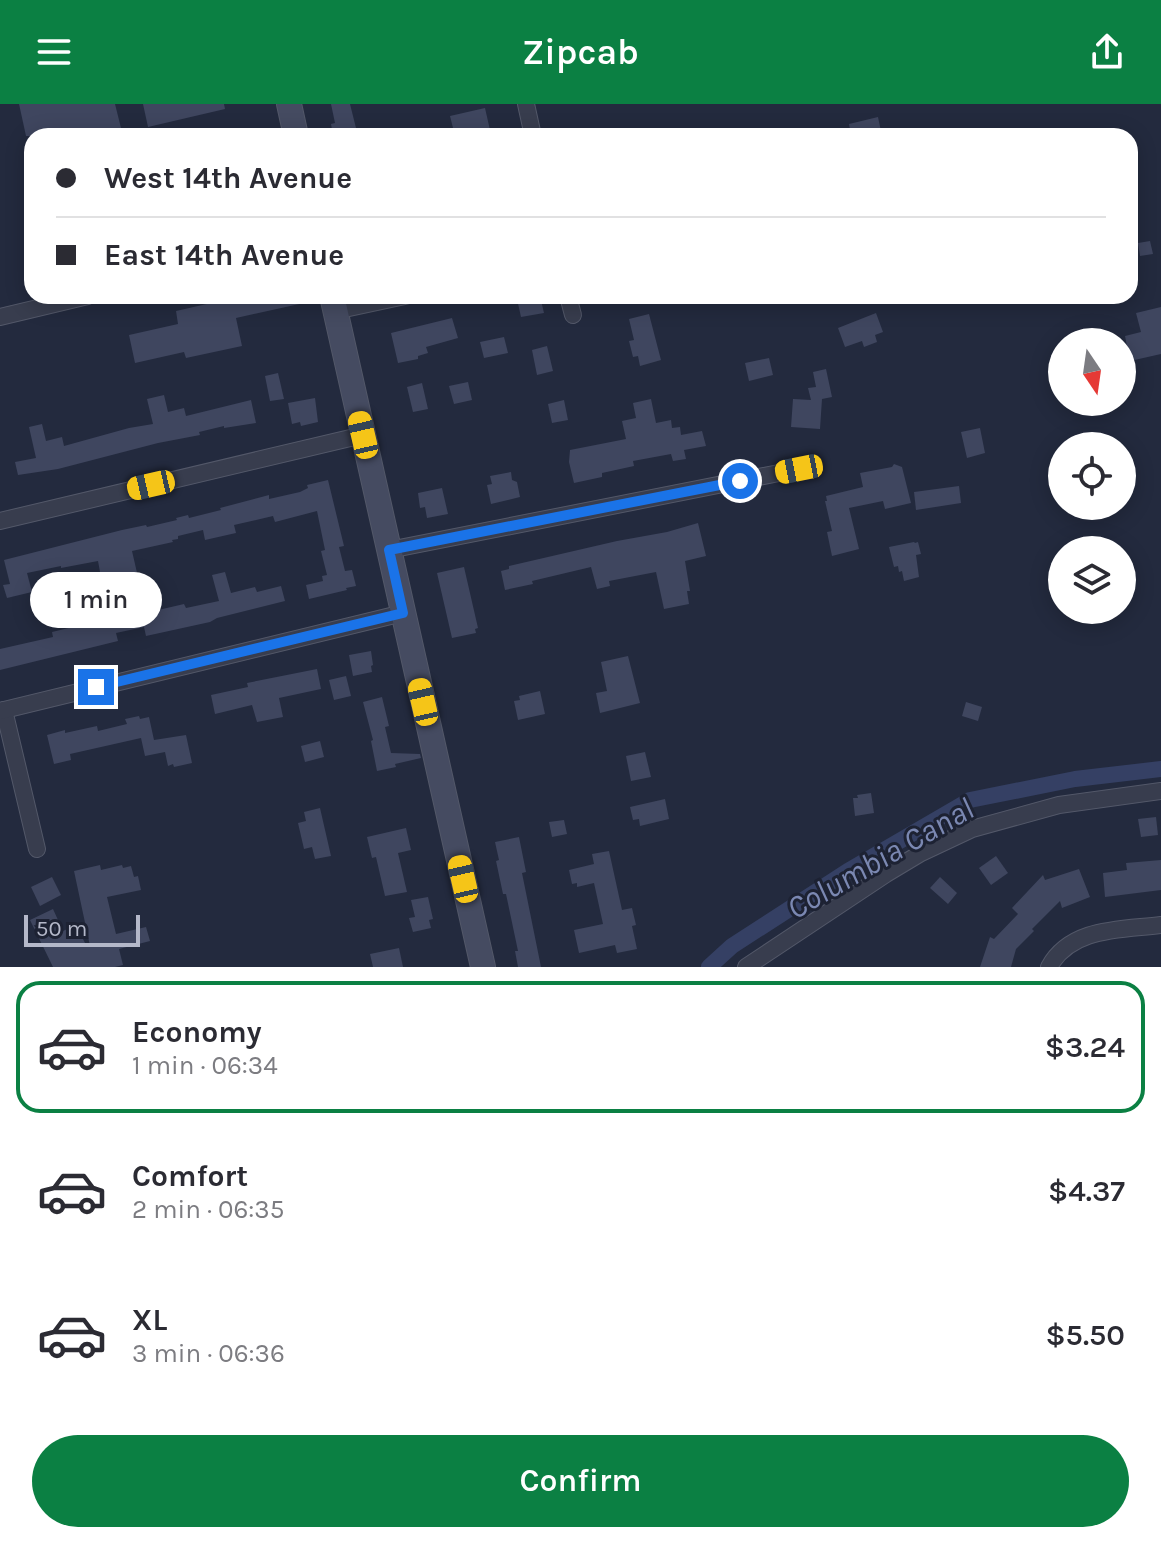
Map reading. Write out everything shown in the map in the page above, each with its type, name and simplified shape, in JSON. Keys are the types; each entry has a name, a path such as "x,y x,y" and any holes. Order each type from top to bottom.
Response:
{"main road":[{"path":"289,104 294,128"},
{"path":"334,304 483,967"}],"street":[{"path":"526,104 531,128"},
{"path":"0,317 54,304"},
{"path":"570,304 573,315"},
{"path":"0,521 363,435"},
{"path":"389,550 799,469"},
{"path":"37,849 2,710 403,613"},
{"path":"746,967 886,874 972,829 1059,805 1161,791"},
{"path":"1051,964 1063,949 1088,935 1161,925"}],"building":[{"path":"19,104 115,104 121,128 24,128"},
{"path":"143,104 224,104 225,109 148,127"},
{"path":"331,104 350,104 356,128 332,128 331,124 335,123"},
{"path":"485,108 490,128 453,128 450,116"},
{"path":"878,117 880,128 850,128 849,124"},
{"path":"1150,241 1153,254 1140,256 1138,243"},
{"path":"207,304 299,304 236,318 242,346 186,358 184,352 135,363 129,335 178,324 176,311"},
{"path":"518,304 542,304 544,313 521,317"},
{"path":"1161,307 1161,354 1136,360 1136,333 1141,332 1136,313"},
{"path":"876,313 883,332 875,335 877,342 864,347 862,341 845,347 838,328"},
{"path":"649,314 661,360 640,366 638,356 633,357 629,341 634,340 629,319"},
{"path":"452,318 458,338 426,347 428,353 418,356 418,359 398,363 391,333"},
{"path":"504,337 508,353 484,358 480,342"},
{"path":"547,346 553,371 537,375 532,350"},
{"path":"769,358 773,375 749,381 745,363"},
{"path":"826,369 832,397 822,399 820,429 791,427 793,399 811,400 808,388 816,387 813,372"},
{"path":"278,373 284,399 270,401 265,376"},
{"path":"468,382 472,400 454,404 449,386"},
{"path":"422,383 428,409 413,412 407,387"},
{"path":"164,395 168,412 184,408 186,416 251,400 256,423 224,426 199,432 200,435 58,469 18,475 15,462 36,458 29,427 42,424 46,441 62,437 64,446 153,424 147,399"},
{"path":"315,398 318,422 301,426 300,422 292,424 288,403"},
{"path":"651,399 656,423 671,420 672,428 680,427 681,435 702,431 706,446 684,450 686,459 673,461 671,454 633,461 634,466 574,483 569,462 570,450 626,439 622,421 636,418 633,403"},
{"path":"564,400 568,420 552,423 548,404"},
{"path":"980,428 985,453 967,458 961,432"},
{"path":"894,464 902,467 911,503 885,509 883,501 849,508 859,549 832,556 827,532 832,531 826,496 863,487 860,473"},
{"path":"511,472 520,497 491,504 487,485 492,484 490,476"},
{"path":"328,480 344,546 339,547 345,571 352,570 356,586 309,599 306,585 323,581 322,576 327,575 317,511 275,522 273,516 234,525 236,533 205,540 203,530 178,536 173,542 132,551 138,577 133,579 138,604 152,601 154,611 219,601 212,575 225,572 231,593 255,587 257,592 281,586 285,601 146,636 144,627 116,633 118,641 0,670 0,649 53,637 52,632 81,625 77,604 109,597 104,572 100,572 98,561 27,573 32,592 7,598 3,585 10,584 4,560 188,515 189,518 269,495 269,499 300,492 308,488 307,485"},
{"path":"959,486 961,503 916,510 914,492"},
{"path":"442,488 448,514 427,518 425,507 420,508 418,493"},
{"path":"698,523 706,556 685,561 689,604 664,609 656,572 609,581 610,586 597,589 591,567 505,590 501,571 509,569 509,566"},
{"path":"918,542 921,554 916,555 919,577 904,581 902,571 899,572 898,566 894,567 889,547"},
{"path":"464,567 478,628 475,629 476,633 452,638 437,573"},
{"path":"371,651 372,672 353,676 349,655"},
{"path":"628,656 640,703 600,713 596,693 607,691 601,662"},
{"path":"317,669 321,689 279,698 283,717 257,722 252,705 215,714 211,695 248,687 247,683"},
{"path":"346,676 351,696 334,700 329,680"},
{"path":"540,691 545,714 518,720 514,701 520,700 519,696"},
{"path":"382,697 391,753 420,754 421,758 377,771 363,702"},
{"path":"966,702 982,707 978,721 962,716"},
{"path":"139,716 140,719 149,717 154,740 186,735 192,763 168,766 165,752 145,756 141,738 70,754 71,760 54,764 47,735 97,726 98,731 127,724 125,719"},
{"path":"320,741 324,757 305,762 301,746"},
{"path":"645,752 651,777 631,781 626,756"},
{"path":"871,793 874,813 855,816 853,798"},
{"path":"665,799 669,819 640,826 639,819 633,820 630,807"},
{"path":"320,808 331,856 315,859 312,847 304,849 298,823 306,821 304,812"},
{"path":"1156,817 1158,835 1141,837 1138,819"},
{"path":"564,820 567,834 552,837 549,822"},
{"path":"406,828 411,850 398,853 407,892 385,896 376,857 372,858 367,837"},
{"path":"519,837 526,872 522,873 541,967 518,967 515,951 518,951 496,861 499,860 495,842"},
{"path":"609,851 622,910 632,908 637,949 617,953 615,945 579,953 574,930 603,924 594,883 577,887 577,883 572,884 569,870 594,864 592,854"},
{"path":"996,856 1008,873 991,885 979,868"},
{"path":"1161,860 1161,890 1105,897 1103,873 1127,870 1126,863"},
{"path":"100,865 101,870 131,866 134,877 138,876 141,890 107,897 116,934 146,927 150,941 119,949 123,965 53,967 30,920 53,909 63,931 76,925 87,947 90,946 74,871"},
{"path":"1079,869 1090,897 1062,908 1060,901 1016,949 1011,967 980,967 990,937 994,939 1018,914 1012,908 1043,875 1045,880"},
{"path":"52,877 61,895 40,906 31,887"},
{"path":"940,877 957,893 948,904 930,888"},
{"path":"428,897 433,919 429,920 431,928 413,932 409,918 415,917 411,900"},
{"path":"399,948 403,967 373,967 370,954"}],"waterway":[{"name":"Columbia Canal","path":"709,967 732,946 848,871 970,800 1075,779 1161,769"}],"route":[{"path":"96,687 403,613 389,550 740,481"}]}
